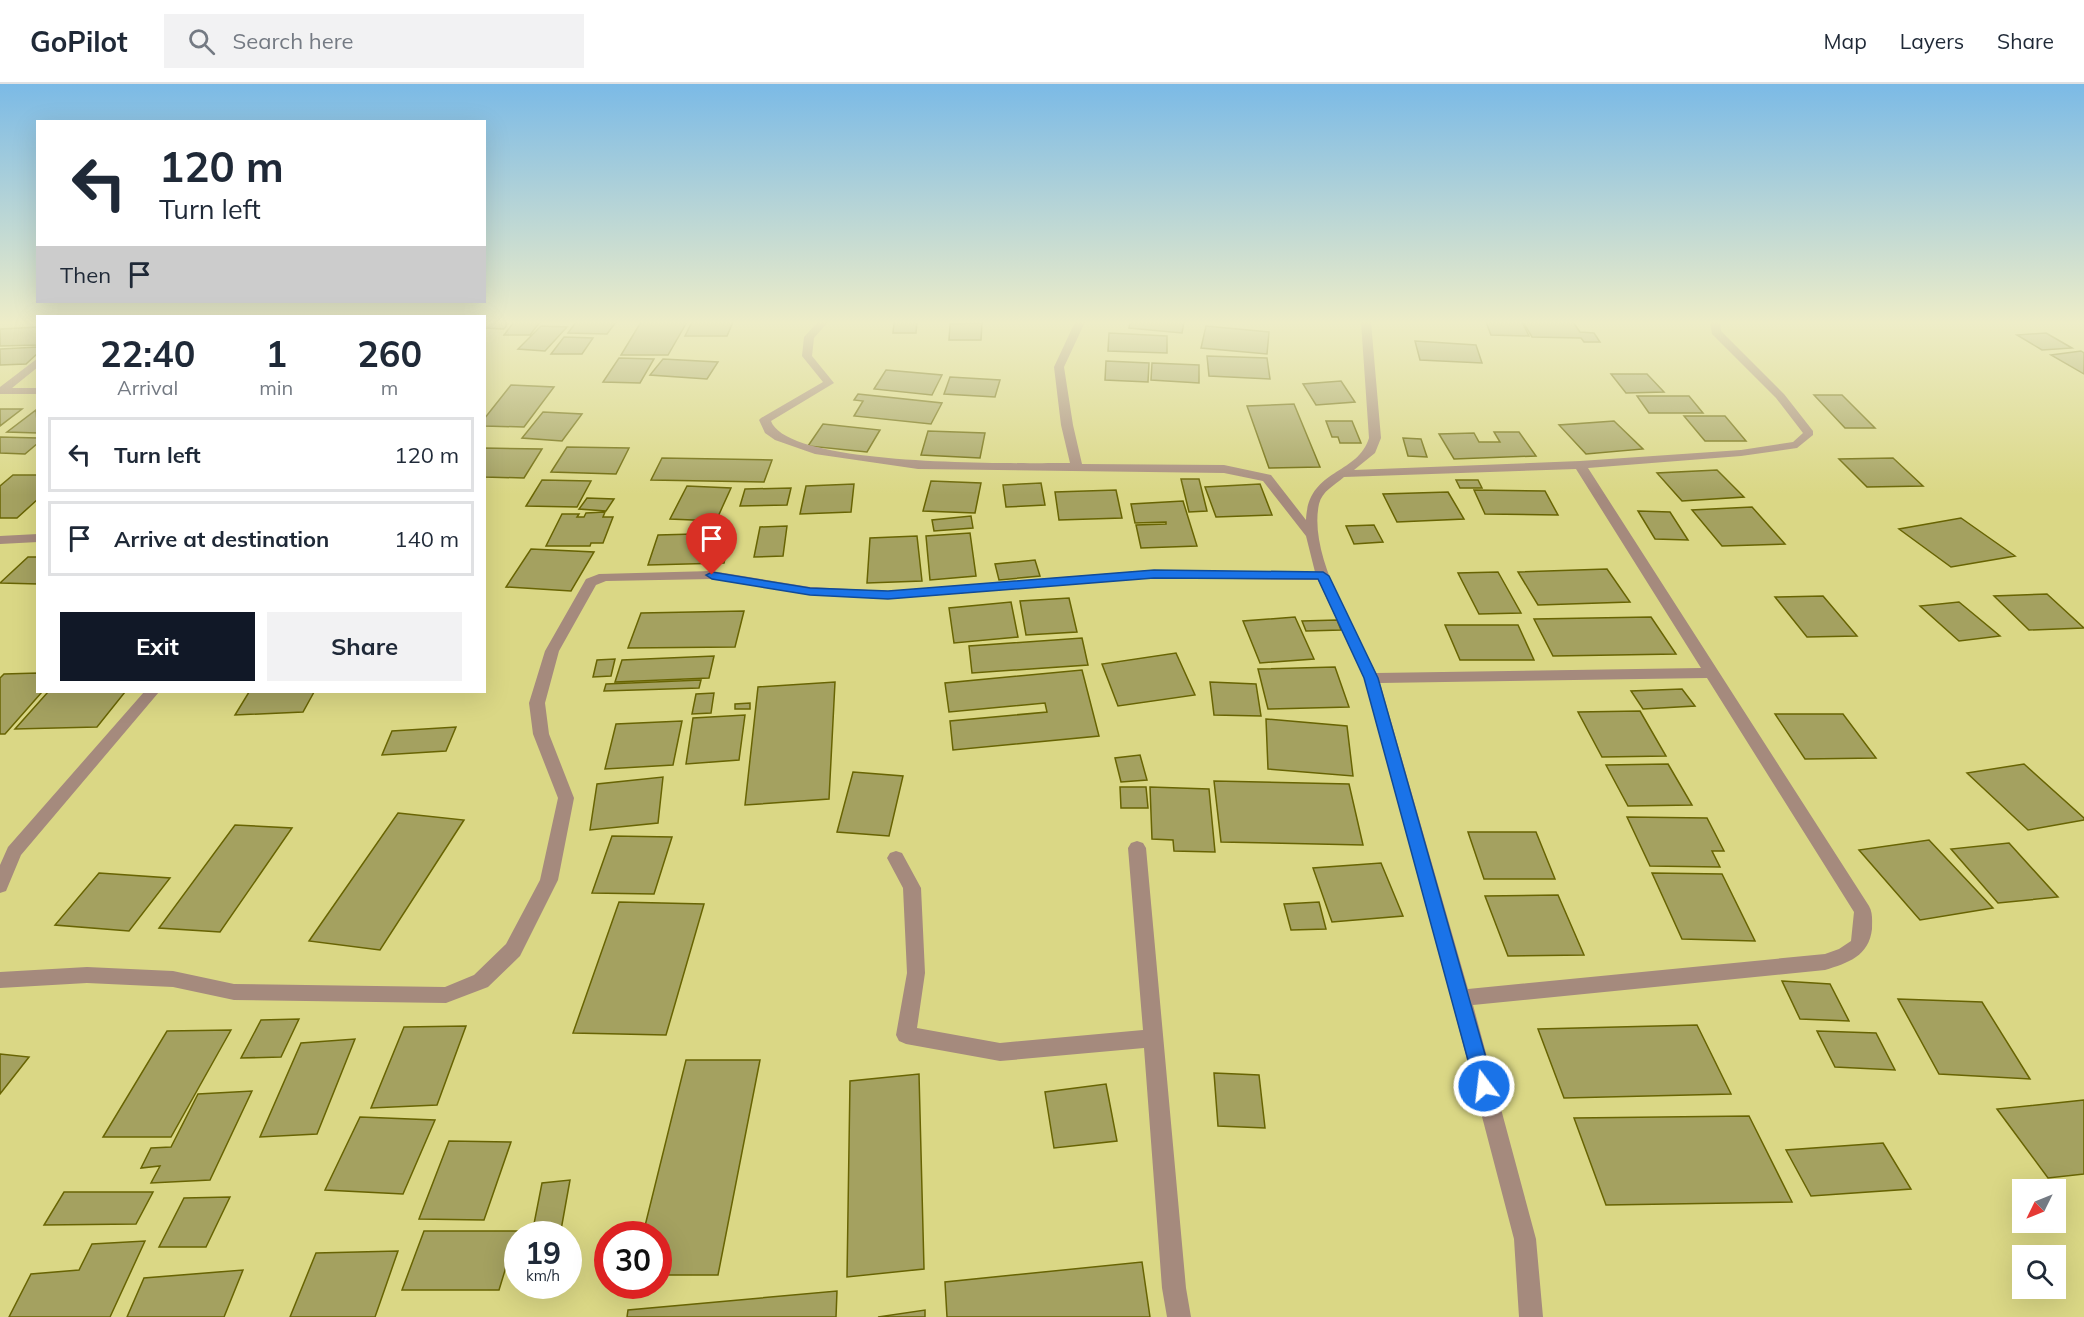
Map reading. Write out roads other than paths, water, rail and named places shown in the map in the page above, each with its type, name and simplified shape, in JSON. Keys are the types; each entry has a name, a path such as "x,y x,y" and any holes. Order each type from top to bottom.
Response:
{"street":[{"path":"1,391 16,380"},
{"path":"826,380 829,383 765,420 769,430 779,438 819,452 918,465 1211,467 1267,478 1312,536"},
{"path":"1061,380 1067,425 1077,466"},
{"path":"1370,380 1376,438 1371,451 1320,490 1313,503 1312,536 1323,576 1371,678 1461,998 1525,1239 1531,1317"},
{"path":"1339,474 1580,465 1741,453 1797,445 1809,434 1780,396 1764,380"},
{"path":"1,391 36,391"},
{"path":"1461,998 1825,962 1850,955 1864,936 1863,911 1580,465"},
{"path":"0,540 36,538"},
{"path":"0,980 87,975 173,979 234,992 446,995 481,981 513,950 549,880 566,798 541,734 537,704 552,651 591,582 604,577 712,575 810,591 888,595 1154,574 1323,576"},
{"path":"1371,678 1711,673"},
{"path":"0,886 14,852 151,693"},
{"path":"1137,848 1174,1288 1179,1317"},
{"path":"896,858 912,888 916,973 906,1035 1000,1052 1153,1038"}]}
